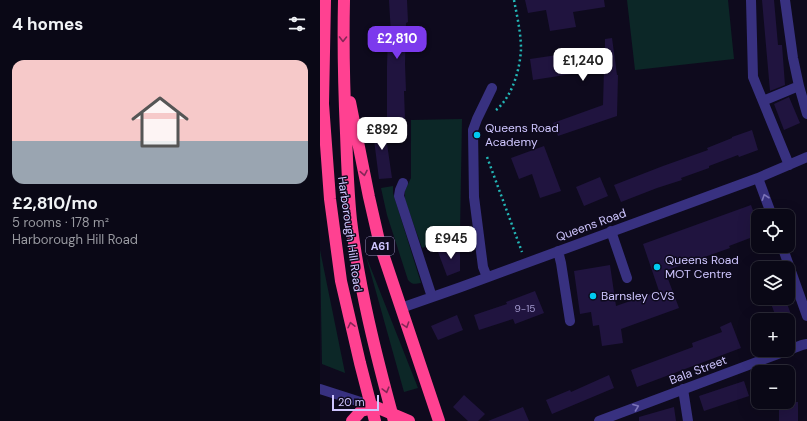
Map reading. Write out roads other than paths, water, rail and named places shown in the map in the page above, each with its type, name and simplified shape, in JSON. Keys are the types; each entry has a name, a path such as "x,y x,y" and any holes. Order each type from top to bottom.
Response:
{"highway":[{"name":"Harborough Hill Road","path":"325,0 323,104 330,199 341,281 375,421"},
{"name":"Harborough Hill Road","path":"344,0 343,42 348,183 351,221 363,298 377,359 394,421"},
{"name":"A61","path":"344,66 369,197 380,245 436,419"},
{"path":"320,119 323,104"},
{"path":"352,421 361,411 376,407 409,421"}],"street":[{"path":"751,0 753,77 789,165"},
{"path":"785,0 793,58 807,114"},
{"path":"763,100 799,86"},
{"path":"486,277 483,267 474,197 473,130 492,88"},
{"name":"Queens Road","path":"401,308 758,178 807,157"},
{"path":"758,178 769,209"},
{"path":"403,183 399,196 432,297"},
{"path":"611,231 628,278"},
{"path":"558,251 570,321"},
{"path":"784,253 807,316"},
{"name":"Bala Street","path":"599,421 807,344"},
{"path":"320,389 376,407"},
{"path":"683,389 688,421"}],"place":[{"name":"Queens Road Academy","path":"477,135"},
{"name":"Queens Road MOT Centre","path":"657,267"},
{"name":"Barnsley CVS","path":"593,296"}]}
